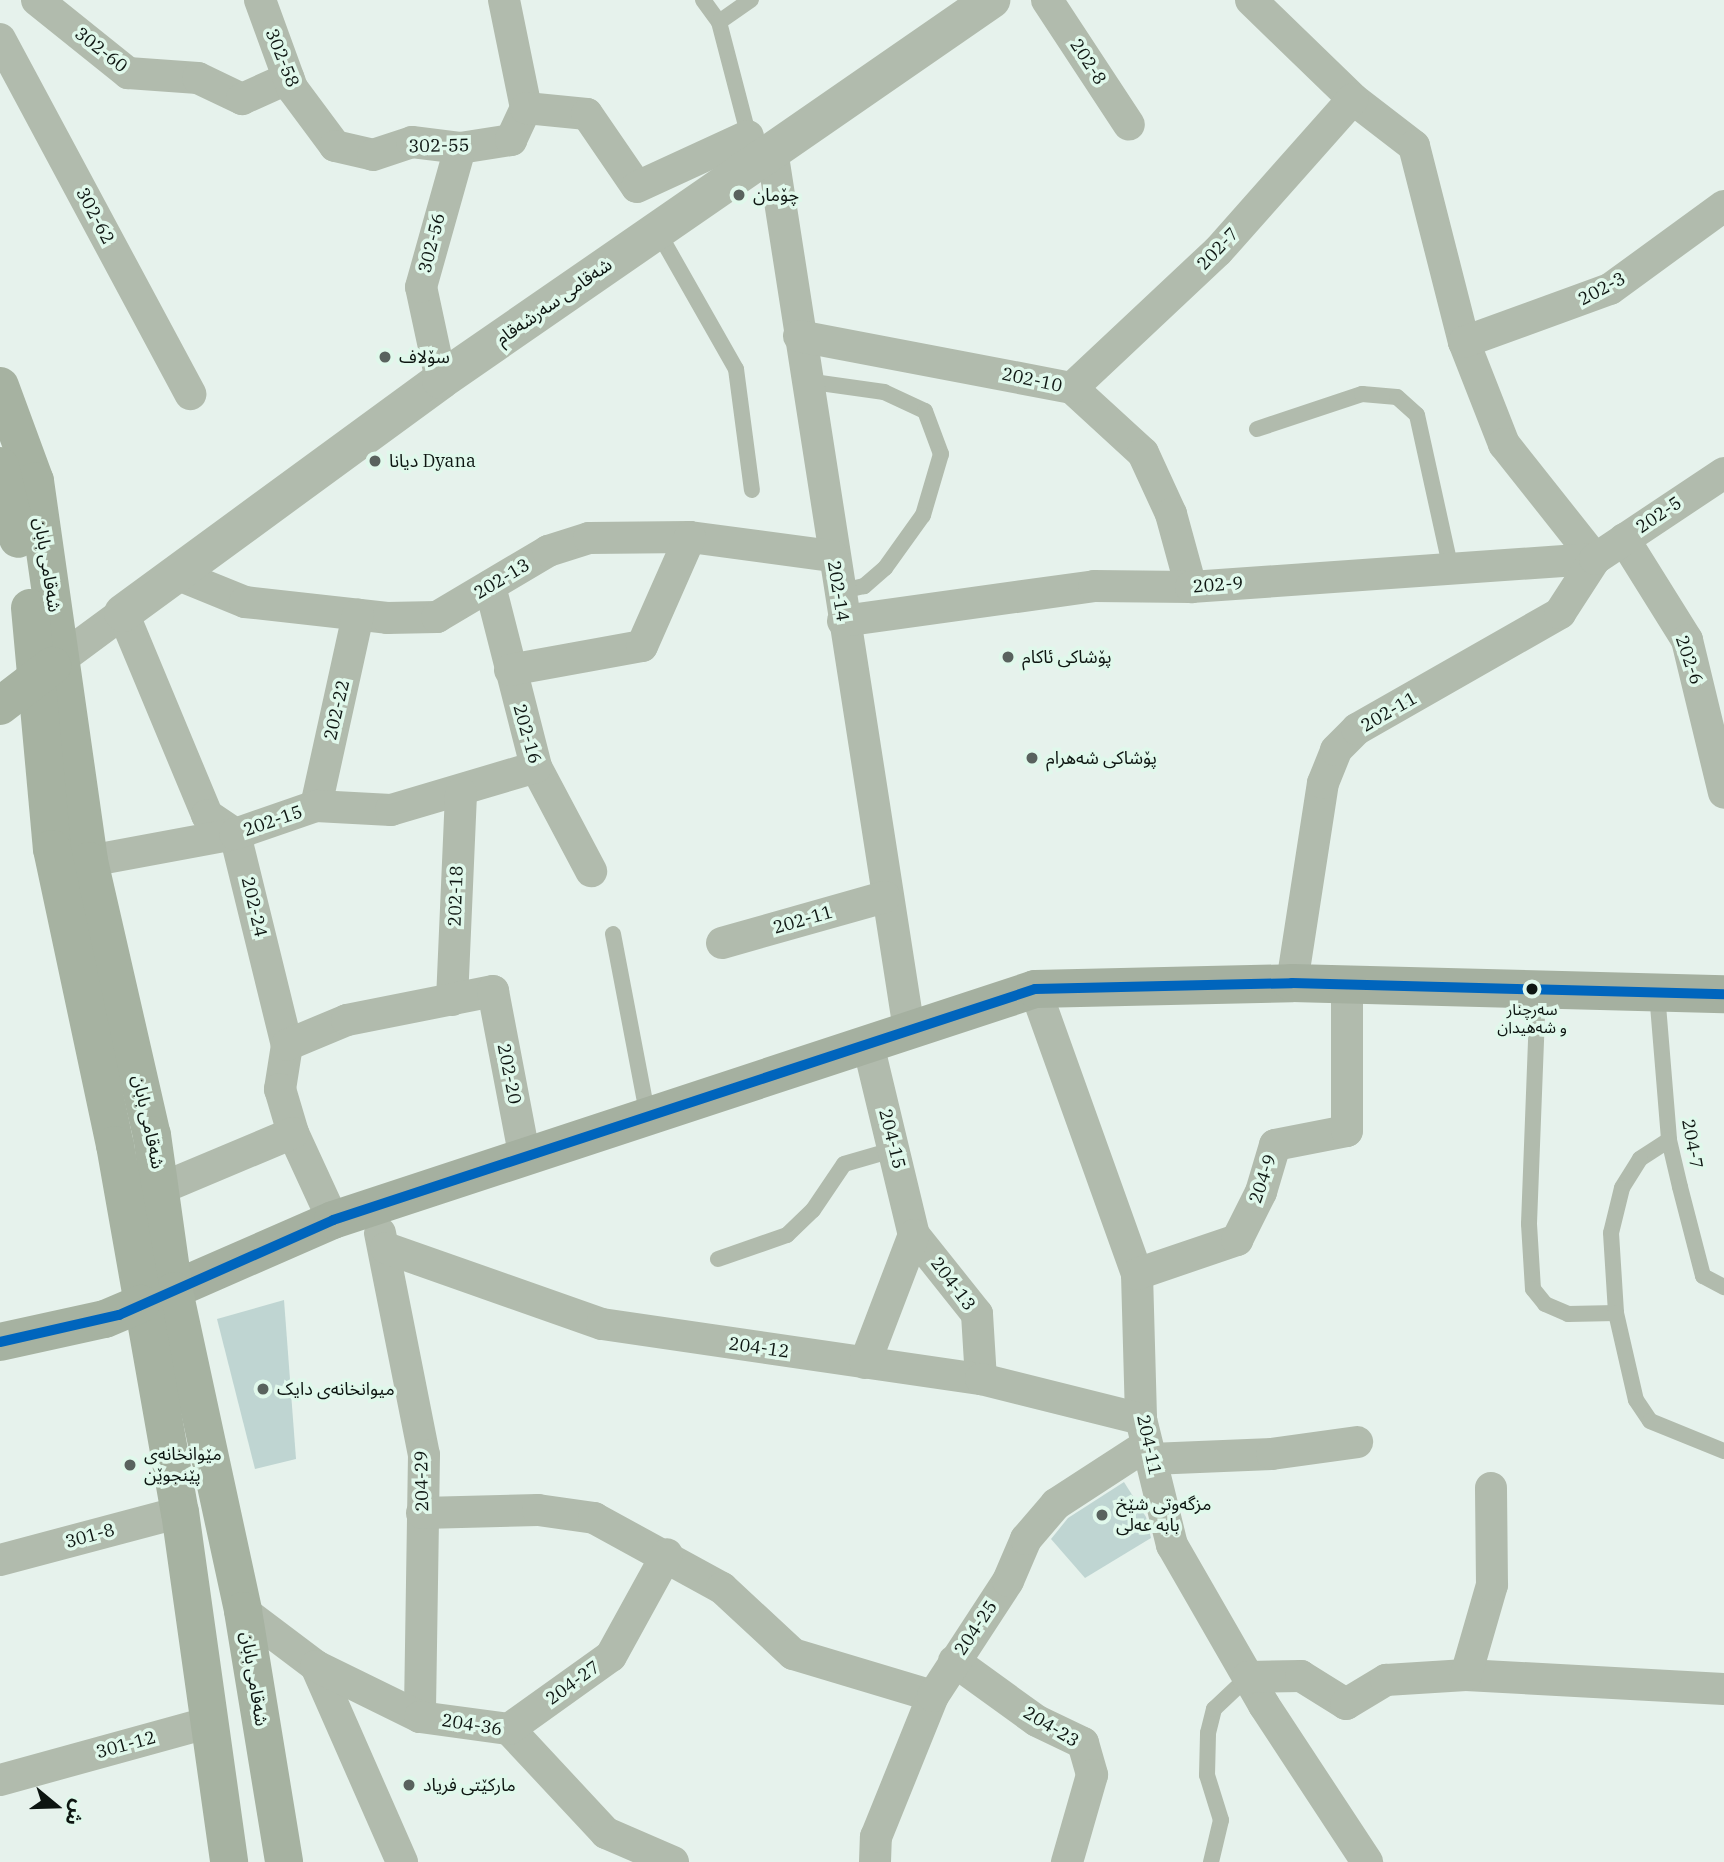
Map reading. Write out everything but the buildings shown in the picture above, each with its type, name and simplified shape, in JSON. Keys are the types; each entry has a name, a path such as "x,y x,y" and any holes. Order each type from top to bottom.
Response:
{"main road":[{"name":"شەقامی بابان","path":"0,386 35,481 49,669 162,1188 158,1297 243,1611 284,1862"},
{"path":"0,466 10,491 32,617 49,669 52,849 115,1145 158,1297 180,1512 229,1862"},
{"path":"0,706 49,669"},
{"path":"0,1342 105,1319 333,1220 1035,989 1292,983 1724,994"}],"street":[{"name":"302-60","path":"37,0 128,73 198,78 242,99 289,78"},
{"name":"302-58","path":"260,0 289,78 335,146"},
{"path":"503,0 526,108 587,114 637,187 759,149"},
{"name":"شەقامی سەرشەقام","path":"123,613 441,380 657,230 759,149 992,0"},
{"name":"202-8","path":"1047,0 1129,125"},
{"path":"1251,0 1353,99 1414,146 1464,342 1504,444 1595,559"},
{"name":"302-62","path":"0,39 190,394"},
{"name":"202-7","path":"1072,388 1218,251 1353,99"},
{"name":"302-55","path":"335,146 373,155 412,142 460,149 511,140 526,108"},
{"name":"302-56","path":"441,380 421,287 460,149"},
{"name":"202-14","path":"759,149 799,336 885,897 909,1030"},
{"name":"202-3","path":"1464,342 1610,289 1724,206"},
{"name":"202-10","path":"799,336 905,352 1072,388 1143,453 1171,514 1191,587"},
{"name":"202-5","path":"1595,559 1724,473"},
{"path":"510,670 642,646 690,537"},
{"name":"202-13","path":"176,574 245,602 358,615 437,617 548,551 589,538 690,537 833,556"},
{"name":"202-6","path":"1624,539 1687,640 1724,793"},
{"name":"202-9","path":"840,606 1094,586 1191,587 1595,559"},
{"name":"202-11","path":"1292,983 1323,783 1336,750 1357,729 1560,613 1595,559"},
{"name":"202-16","path":"490,586 536,767 592,871"},
{"path":"49,669 123,613 207,816 235,834"},
{"name":"202-22","path":"316,806 358,615"},
{"name":"202-15","path":"89,861 235,834 316,806 391,810 461,793 536,767"},
{"name":"202-18","path":"452,1000 461,793"},
{"name":"202-24","path":"235,834 287,1045 280,1089 293,1133 333,1220"},
{"name":"202-11","path":"722,943 885,897"},
{"name":"204-9","path":"1137,1274 1237,1240 1261,1192 1275,1145 1347,1131 1348,984"},
{"name":"204-11","path":"1035,989 1137,1274 1146,1441 1172,1545 1248,1677 1367,1862"},
{"name":"202-20","path":"452,1000 494,991 525,1158"},
{"path":"287,1045 346,1020 452,1000"},
{"name":"204-15","path":"868,1044 896,1149 914,1235"},
{"path":"162,1188 293,1133"},
{"name":"204-29","path":"372,1209 386,1248 424,1455 420,1717"},
{"path":"864,1363 914,1235"},
{"name":"204-13","path":"914,1235 976,1314 981,1379"},
{"name":"204-12","path":"386,1248 466,1280 603,1324 981,1379 1146,1441"},
{"path":"1146,1441 1272,1454 1357,1442"},
{"name":"204-25","path":"875,1862 877,1837 933,1696 1008,1581 1026,1539 1056,1504 1146,1441"},
{"path":"1466,1675 1492,1585 1491,1488"},
{"path":"422,1513 537,1510 594,1518 667,1555 722,1588 793,1654 933,1696"},
{"name":"301-8","path":"0,1560 180,1512"},
{"name":"204-27","path":"509,1729 611,1656 667,1555"},
{"name":"204-36","path":"243,1611 316,1666 420,1717 509,1729 606,1833 673,1862"},
{"name":"204-23","path":"954,1661 1037,1721 1083,1742 1092,1775 1067,1862"},
{"path":"316,1666 402,1862"},
{"path":"1248,1677 1301,1676 1346,1704 1386,1681 1466,1675 1724,1689"},
{"name":"301-12","path":"0,1780 211,1722"}],"lane":[{"path":"703,0 719,22 759,149"},
{"path":"719,22 751,0"},
{"path":"657,230 736,369 752,490"},
{"path":"806,381 884,392 925,411 941,454 923,516 885,568 840,606"},
{"path":"1258,429 1362,394 1397,397 1417,415 1451,569"},
{"path":"613,934 648,1117"},
{"path":"1538,989 1529,1224 1533,1289 1545,1304 1568,1314 1616,1313"},
{"name":"204-7","path":"1657,993 1669,1140 1703,1276 1724,1287"},
{"path":"1669,1140 1640,1159 1622,1188 1611,1233 1616,1313 1636,1400 1650,1421 1724,1451"},
{"path":"718,1259 787,1235 813,1210 844,1164 896,1149"},
{"path":"1211,1862 1221,1820 1207,1775 1209,1734 1214,1709 1248,1677"}],"transit line":[{"path":"0,1342 119,1315 333,1220 1035,989 1292,983 1724,994"}],"place":[{"name":"چۆمان","path":"739,195"},
{"name":"سۆلاف","path":"385,357"},
{"name":"دیانا Dyana","path":"375,461"},
{"name":"پۆشاکی ئاکام","path":"1008,657"},
{"name":"پۆشاکی شەھرام","path":"1032,758"},
{"name":"سەرچنار و شەهیدان","path":"1532,989"},
{"name":"میوانخانەی دایک","path":"263,1389"},
{"name":"مێوانخانەی پێنجوێن","path":"130,1465"},
{"name":"مزگەوتی شێخ بابە عەلی","path":"1102,1515"},
{"name":"مارکێتی فریاد","path":"409,1785"}]}
